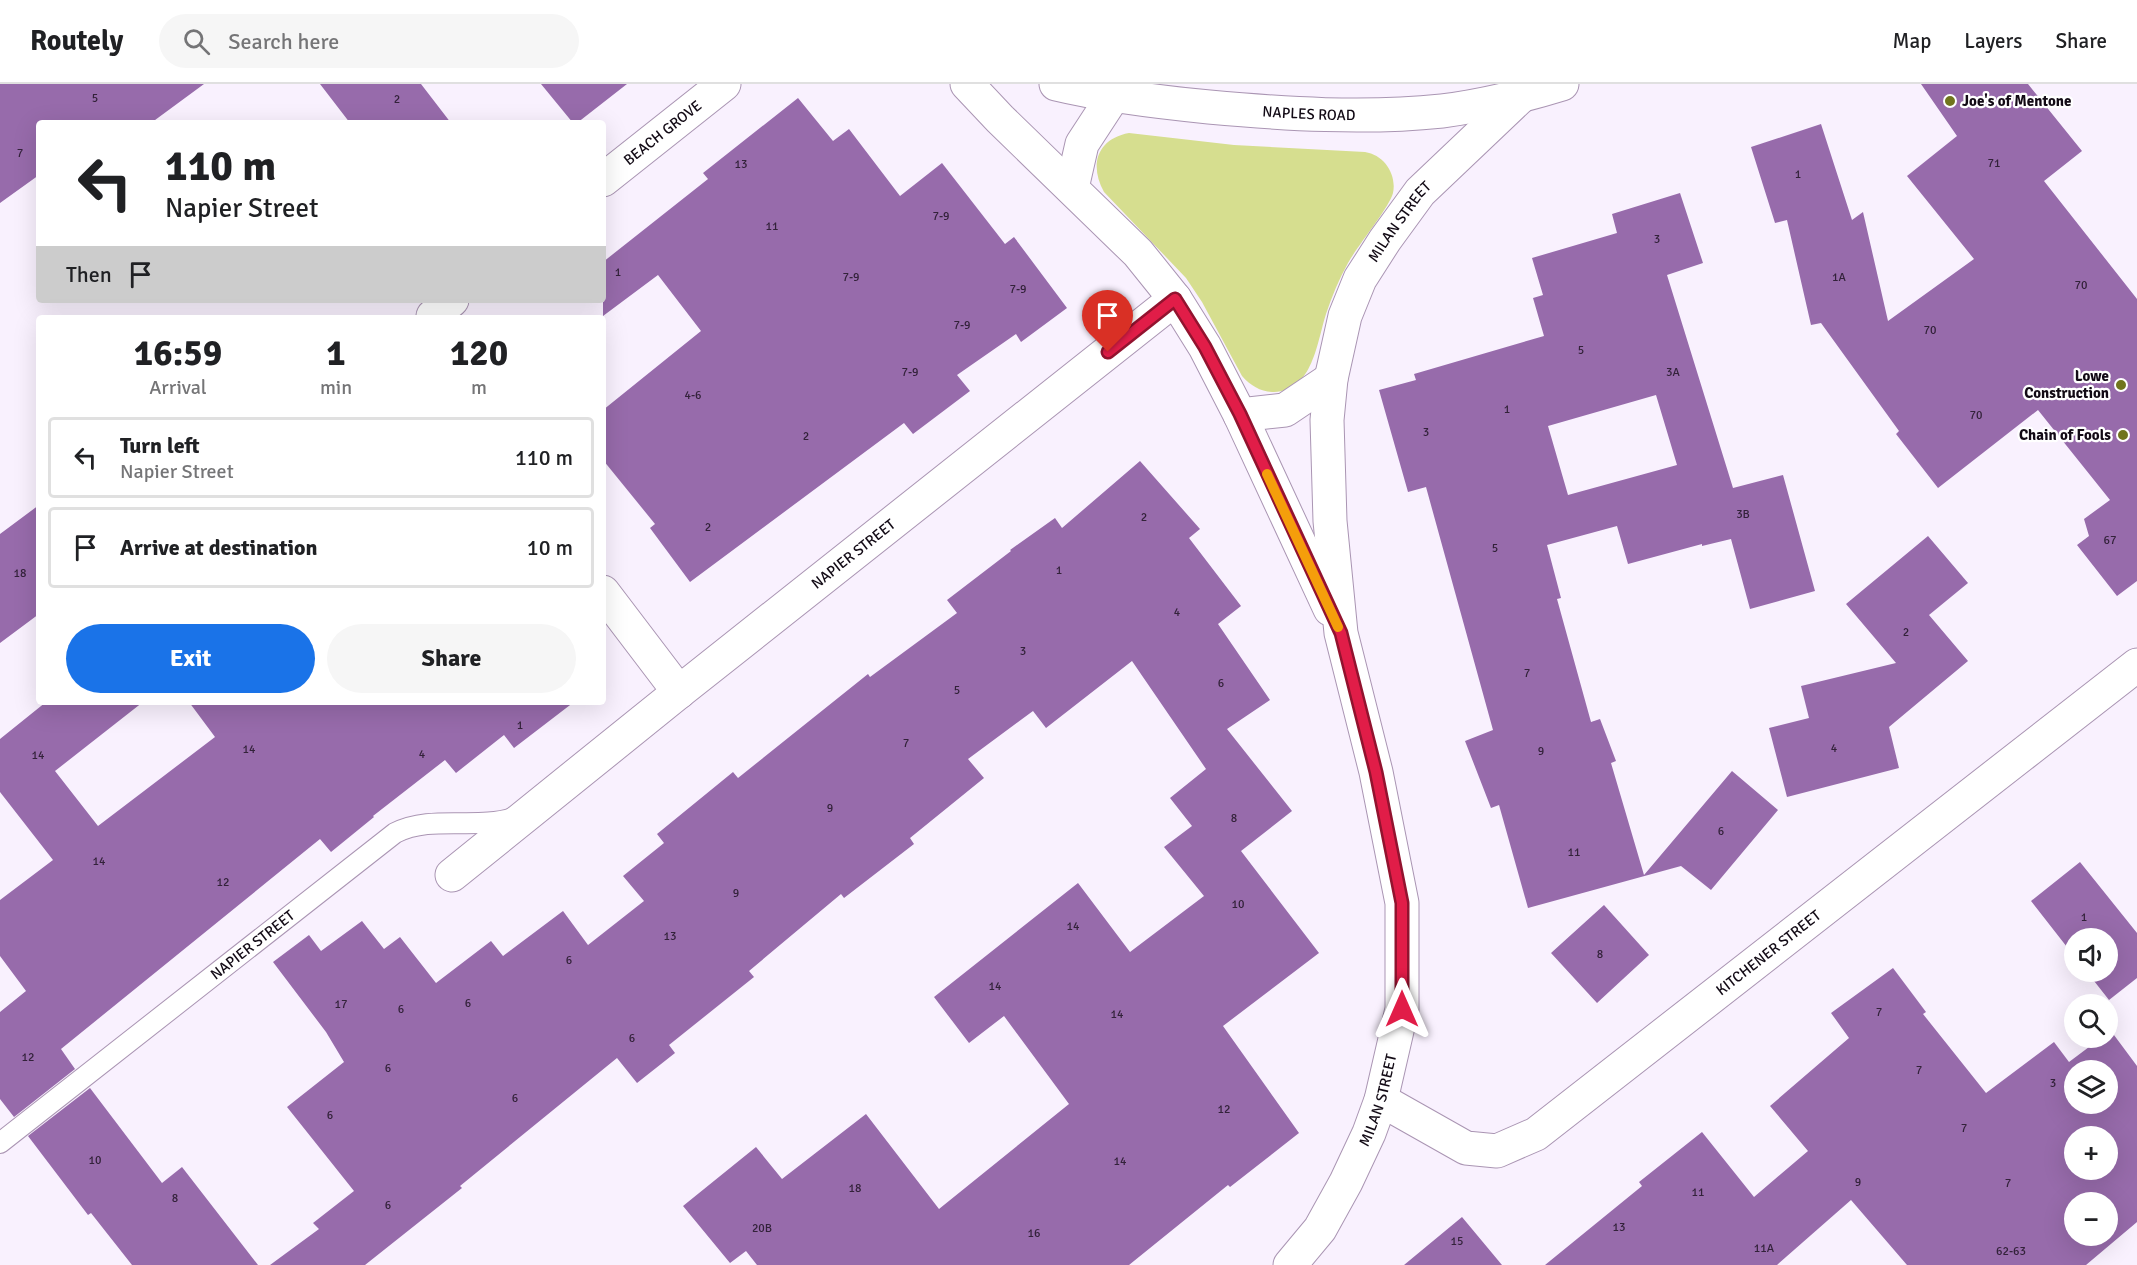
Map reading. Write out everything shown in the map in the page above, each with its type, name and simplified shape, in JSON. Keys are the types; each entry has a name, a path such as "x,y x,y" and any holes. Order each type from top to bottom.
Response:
{"street":[{"name":"BEACH GROVE","path":"606,178 724,84"},
{"name":"MILAN STREET","path":"967,84 1138,253 1175,299 1205,347 1240,414 1341,633"},
{"name":"NAPLES ROAD","path":"1056,84 1165,102 1227,108 1359,114 1442,111 1520,97 1562,84"},
{"path":"1072,188 1082,144 1114,95"},
{"name":"MILAN STREET","path":"1290,1265 1320,1229 1346,1182 1381,1100 1402,1009 1402,903 1376,772 1341,633 1330,521 1327,420 1331,379 1345,316 1360,279 1385,240 1420,192 1520,97"},
{"name":"NAPIER STREET","path":"453,875 679,692 1175,299"},
{"path":"1240,414 1285,410 1331,379"},
{"path":"606,596 679,692"},
{"name":"KITCHENER STREET","path":"1381,1100 1466,1148 1497,1151 1536,1134 2137,665"}],"lane":[{"name":"NAPIER STREET","path":"0,1143 394,833 425,824 500,822 532,810"}],"green space":[{"path":"1129,133 1234,145 1365,152 1378,157 1388,167 1394,186 1390,200 1345,269 1328,307 1311,363 1297,383 1287,390 1269,392 1256,388 1245,380 1202,302 1186,278 1104,192 1097,172 1099,155 1109,141"}],"building":[{"path":"0,84 204,84 155,120 36,120 36,177 0,203"},
{"path":"320,84 421,84 449,120 348,120"},
{"path":"541,84 627,84 581,120 571,120"},
{"path":"1921,84 2028,84 2082,151 2044,181 2137,299 2137,581 2117,596 2077,545 2089,536 2084,519 2110,500 2038,410 1938,488 1896,434 1899,431 1821,323 1811,325 1787,220 1775,223 1751,147 1821,124 1852,220 1863,212 1888,321 1974,259 1907,176 1957,136"},
{"path":"798,98 833,141 849,129 900,196 942,163 1005,244 1014,237 1067,308 1021,342 1016,334 957,375 970,391 913,434 904,423 690,582 650,528 655,524 606,464 606,408 701,331 658,275 604,315 603,303 606,303 606,260 708,179 703,173"},
{"path":"1680,193 1703,263 1667,275 1733,488 1783,475 1815,591 1750,609 1731,539 1702,546 1702,544 1628,564 1617,526 1547,545 1561,598 1557,599 1591,722 1600,719 1616,761 1611,763 1644,875 1732,771 1778,810 1711,890 1681,866 1528,908 1499,805 1491,808 1465,741 1493,730 1426,487 1408,492 1379,390 1416,380 1414,374 1544,336 1533,298 1543,295 1532,258 1617,233 1612,214","holes":["1656,395 1677,465 1568,495 1548,426"]},
{"path":"1140,461 1200,529 1189,538 1241,606 1218,624 1270,700 1227,729 1292,811 1241,851 1319,953 1223,1026 1299,1133 1230,1187 1228,1185 1129,1265 757,1265 746,1251 730,1263 683,1206 756,1147 782,1179 866,1114 939,1209 1069,1104 1004,1016 969,1043 934,997 1078,883 1130,952 1204,896 1164,847 1192,826 1170,798 1206,769 1132,661 1046,728 1033,711 968,759 984,778 910,838 914,844 844,898 841,894 749,971 754,977 669,1045 675,1053 637,1083 617,1058 460,1186 462,1188 365,1265 270,1265 319,1229 313,1223 354,1191 287,1107 344,1062 326,1032 273,962 309,935 321,951 362,921 384,949 400,937 436,983 491,941 503,956 563,911 588,945 644,901 623,876 664,843 657,834 733,772 738,778 868,674 870,677 957,613 947,600 1010,550 1055,518 1062,528"},
{"path":"36,507 36,616 0,643 0,534"},
{"path":"1928,536 1968,583 1929,615 1968,661 1889,727 1899,768 1787,797 1769,728 1809,718 1801,686 1896,663 1846,604"},
{"path":"42,705 139,705 55,771 98,826 215,737 191,705 570,705 514,748 504,735 456,773 445,760 331,852 320,839 61,1049 75,1069 14,1117 0,1099 0,1012 26,991 0,956 0,900 53,860 0,792 0,739"},
{"path":"2080,862 2137,933 2137,978 2117,994 2104,994 2095,982 2118,982 2118,928 2064,928 2064,943 2031,901"},
{"path":"1604,905 1649,955 1597,1003 1551,953"},
{"path":"1893,968 1926,1012 1923,1014 1986,1093 2054,1042 2068,1060 2064,1060 2064,1114 2118,1114 2118,1060 2072,1060 2088,1048 2118,1048 2118,1040 2137,1066 2137,1222 2118,1238 2118,1192 2064,1192 2064,1246 2109,1246 2086,1265 1907,1265 1851,1200 1777,1265 1545,1265 1642,1186 1639,1182 1702,1132 1754,1197 1808,1151 1770,1106 1849,1038 1831,1013"},
{"path":"90,1088 162,1183 182,1167 258,1265 132,1265 91,1213 88,1215 28,1136"},
{"path":"1462,1217 1502,1265 1404,1265"}],"slow traffic":[{"path":"1267,474 1338,627"}],"place":[{"name":"Joe's of Mentone","path":"1950,101"},
{"name":"Lowe Construction","path":"2121,385"},
{"name":"Chain of Fools","path":"2123,435"}],"route":[{"path":"1108,352 1175,299 1205,347 1240,414 1341,633 1376,772 1402,903 1402,1009"}]}
